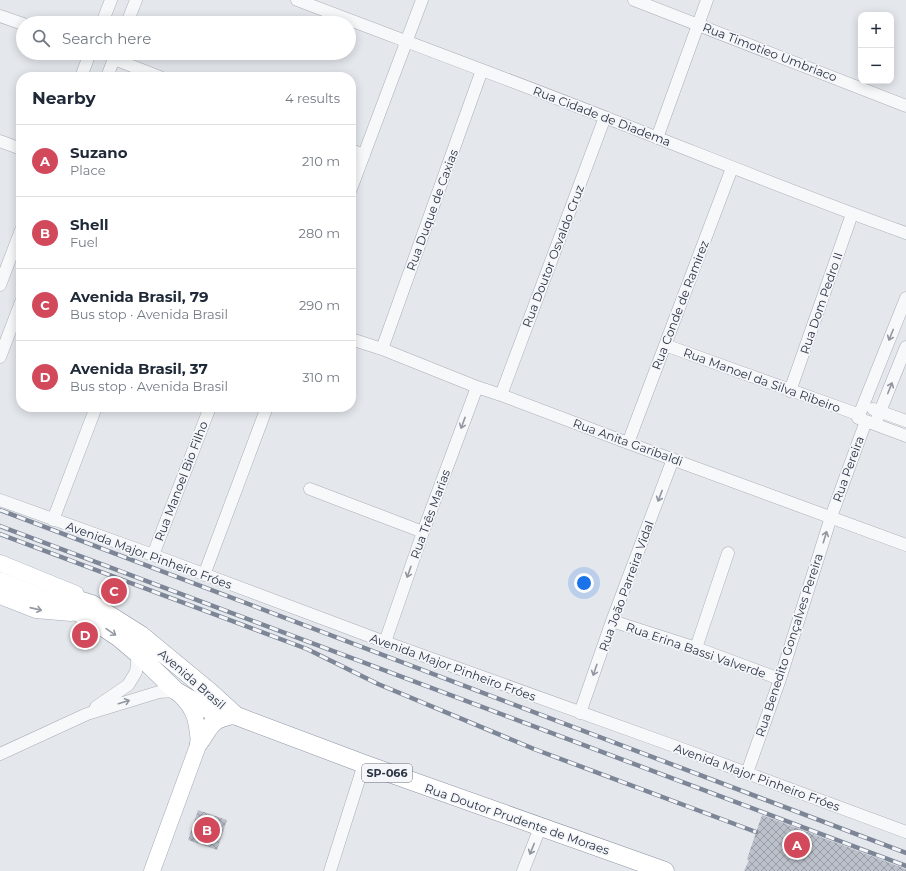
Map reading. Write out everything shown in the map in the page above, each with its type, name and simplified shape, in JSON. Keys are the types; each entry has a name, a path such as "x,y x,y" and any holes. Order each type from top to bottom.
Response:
{"highway":[{"name":"Avenida Brasil","path":"5,583 86,608 141,635 210,692 234,715"},
{"name":"Avenida Brasil","path":"86,608 138,654 176,691 209,710 234,715"},
{"path":"209,710 210,692"},
{"path":"199,743 214,720 234,715"},
{"name":"Rua Doutor Prudente de Moraes","path":"234,715 540,828 665,871"}],"main road":[{"name":"Avenida Brasil","path":"0,563 78,594 86,608"},
{"path":"176,691 188,703 194,712 199,743"},
{"path":"152,871 199,743 209,710"}],"street":[{"path":"105,16 111,0"},
{"path":"130,16 136,0"},
{"name":"Rua Cidade de Diadema","path":"297,0 340,16"},
{"path":"356,176 422,0"},
{"name":"Rua Timotieo Umbriaco","path":"634,0 906,106"},
{"path":"656,138 707,0"},
{"path":"0,16 16,22"},
{"name":"Rua Cidade de Diadema","path":"356,22 605,117 852,214 906,233"},
{"path":"83,72 87,60"},
{"path":"109,72 113,60"},
{"path":"124,60 149,72"},
{"name":"Rua Duque de Caxias","path":"382,349 482,70"},
{"name":"Rua Doutor Osvaldo Cruz","path":"501,395 605,117"},
{"path":"0,141 16,147"},
{"path":"356,152 364,155"},
{"name":"Rua Conde de Ramirez","path":"628,443 732,168"},
{"name":"Rua Dom Pedro II","path":"790,391 852,214"},
{"path":"0,285 16,243"},
{"path":"864,417 906,298"},
{"path":"0,357 16,317"},
{"name":"Rua Anita Garibaldi","path":"356,341 382,349 477,387 906,545"},
{"name":"Rua Manoel da Silva Ribeiro","path":"665,345 864,417 906,436"},
{"path":"864,417 880,412 906,347"},
{"name":"Rua Três Marias","path":"385,642 423,532 477,387"},
{"path":"53,520 94,412"},
{"name":"Rua Manoel Bio Filho","path":"153,555 208,412"},
{"path":"204,575 265,412"},
{"name":"Rua Manoel da Silva Ribeiro","path":"864,417 880,412 906,421"},
{"name":"Rua Pereira","path":"831,517 864,417"},
{"name":"Rua João Parreira Vidal","path":"580,713 612,621 673,459"},
{"path":"310,489 423,532"},
{"name":"Avenida Major Pinheiro Fróes","path":"0,500 906,832"},
{"name":"Rua Benedito Gonçalves Pereira","path":"747,773 780,679 831,517"},
{"path":"696,648 728,553"},
{"name":"Rua Erina Bassi Valverde","path":"612,621 696,648 780,679"},
{"path":"87,714 128,685 136,672 138,654"},
{"path":"0,754 87,714 159,692 176,691"},
{"path":"330,871 364,764"},
{"path":"523,871 540,828"}],"building":[{"path":"198,810 227,820 217,850 188,840"},
{"path":"762,815 906,869 906,871 744,871 749,860 747,859"}],"railway":[{"path":"0,510 906,853"},
{"path":"0,526 906,866"},
{"path":"0,534 307,649 378,684 534,749 756,832"}],"place":[{"name":"Avenida Brasil, 79","path":"114,591"},
{"name":"Avenida Brasil, 37","path":"85,635"},
{"name":"Shell","path":"207,830"},
{"name":"Suzano","path":"797,845"}]}
